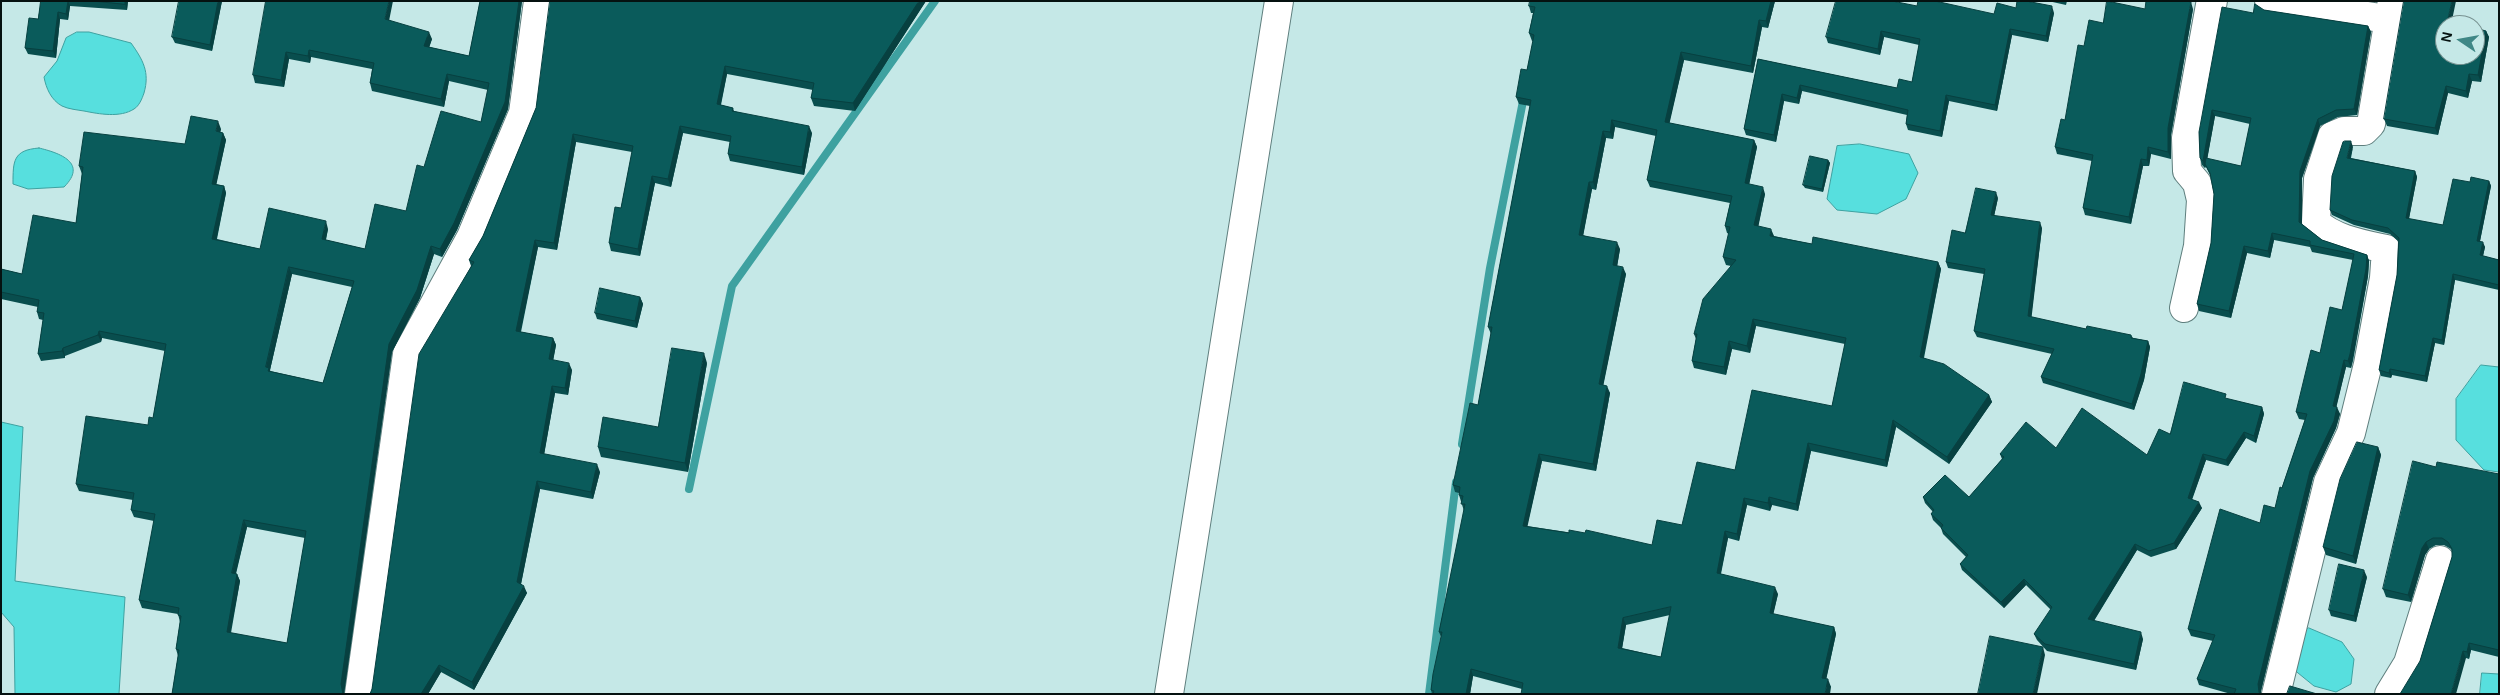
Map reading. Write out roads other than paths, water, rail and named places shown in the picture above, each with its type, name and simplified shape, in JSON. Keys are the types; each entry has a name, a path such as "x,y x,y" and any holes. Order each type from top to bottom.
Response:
{"street":[{"path":"359,694 407,354 471,237 524,114 538,1"},
{"path":"1169,694 1279,1"},
{"path":"2184,308 2198,246 2201,200 2197,183 2187,171 2186,138 2210,5 2214,1"},
{"path":"2269,1 2390,10 2371,124 2364,131 2344,130 2332,136 2318,180 2316,222 2324,230 2359,243 2386,249 2384,278 2368,364 2351,432 2328,482 2276,694"},
{"path":"2389,694 2408,663 2440,560"}],"water":[{"path":"77,32 89,32 131,43 139,55 146,72 146,86 136,108 122,114 103,114 64,107 52,97 44,77 57,61 66,38"},
{"path":"1860,144 1909,154 1918,173 1906,199 1877,214 1837,210 1827,199 1837,146"},
{"path":"39,148 62,156 72,165 71,179 64,187 28,189 13,184 13,169 16,158 24,151"},
{"path":"2481,365 2499,367 2499,472 2484,470 2456,440 2456,399"},
{"path":"1,422 23,427 15,581 125,597 119,694 15,694 14,627 1,612"},
{"path":"2309,628 2342,642 2354,659 2351,684 2336,692 2314,686 2287,664 2296,633"},
{"path":"2482,673 2499,674 2499,694 2480,694"}],"waterway":[{"path":"689,489 732,286 935,1"},
{"path":"1462,444 1490,268 1524,96"},
{"path":"1429,694 1456,482"}]}
